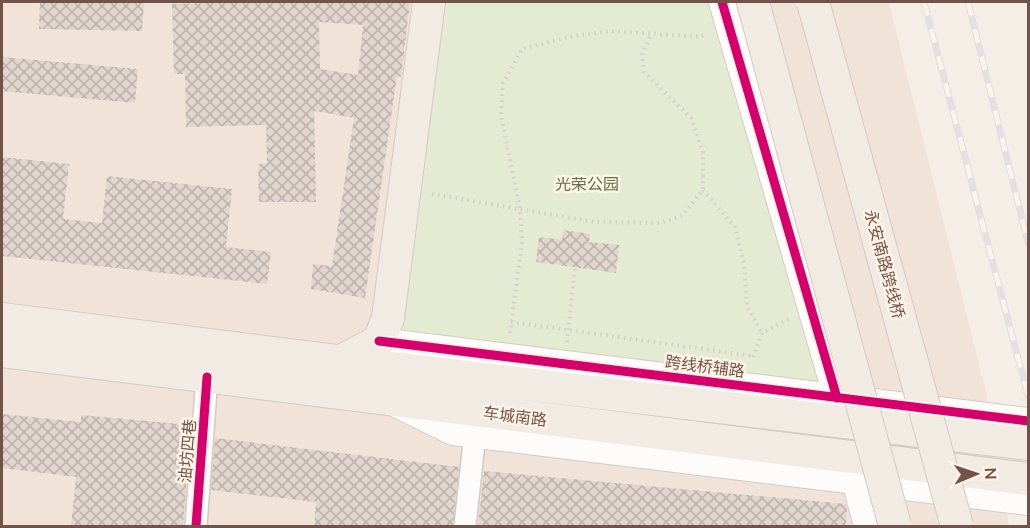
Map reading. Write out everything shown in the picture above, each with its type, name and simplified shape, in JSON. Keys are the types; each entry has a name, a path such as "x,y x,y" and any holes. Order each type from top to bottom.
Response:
{"main road":[{"path":"340,362 379,341 388,318 429,2"},
{"path":"753,2 895,526"},
{"name":"永安南路跨线桥","path":"813,2 957,526"},
{"name":"车城南路","path":"2,319 340,362 1029,444"},
{"name":"车城南路","path":"2,351 1029,479"}],"street":[{"path":"725,13 837,398"},
{"name":"跨线桥辅路","path":"379,341 1029,421"},
{"name":"油坊四巷","path":"196,526 207,377"},
{"path":"387,400 453,432 1029,502"},
{"path":"465,526 474,443"},
{"path":"855,481 867,526"}],"path":[{"path":"506,356 522,242 520,209 501,116 503,83 522,50 568,37 611,31 700,37 725,13"},
{"path":"405,189 595,222 661,223 683,215 703,190 703,151 692,117 644,72 642,54 651,34"},
{"path":"703,190 735,227 744,263 747,307 762,333"},
{"path":"564,364 575,268"},
{"path":"750,387 749,366 762,333 792,318 813,314"},
{"path":"511,322 753,356"}],"shaded area":[{"path":"2,2 889,2 991,413 1009,526 2,526"}],"green space":[{"name":"光荣公园","path":"429,2 722,2 837,398 379,341"}],"building":[{"path":"40,2 144,2 142,31 39,29"},
{"path":"410,2 401,77 397,76 365,298 311,289 313,264 332,266 354,118 314,111 316,202 259,202 258,164 267,163 266,125 186,127 185,74 174,74 172,4","holes":["319,22 363,25 358,75 320,69"]},
{"path":"2,57 138,69 135,103 2,91"},
{"path":"2,157 69,164 63,219 102,223 107,176 232,189 226,247 271,252 267,284 2,256"},
{"path":"563,230 590,234 589,242 619,245 616,273 536,262 539,237 562,240"},
{"path":"2,414 81,422 81,415 191,425 183,526 71,526 76,477 2,468"},
{"path":"215,438 459,467 453,526 314,526 316,502 211,490"},
{"path":"484,471 846,504 846,526 478,526"}],"railway":[{"path":"924,2 1028,396"},
{"path":"968,2 1028,243"}],"cycle path":[{"path":"722,2 837,398"},
{"path":"379,341 1028,421"},
{"path":"196,526 207,377"}]}
